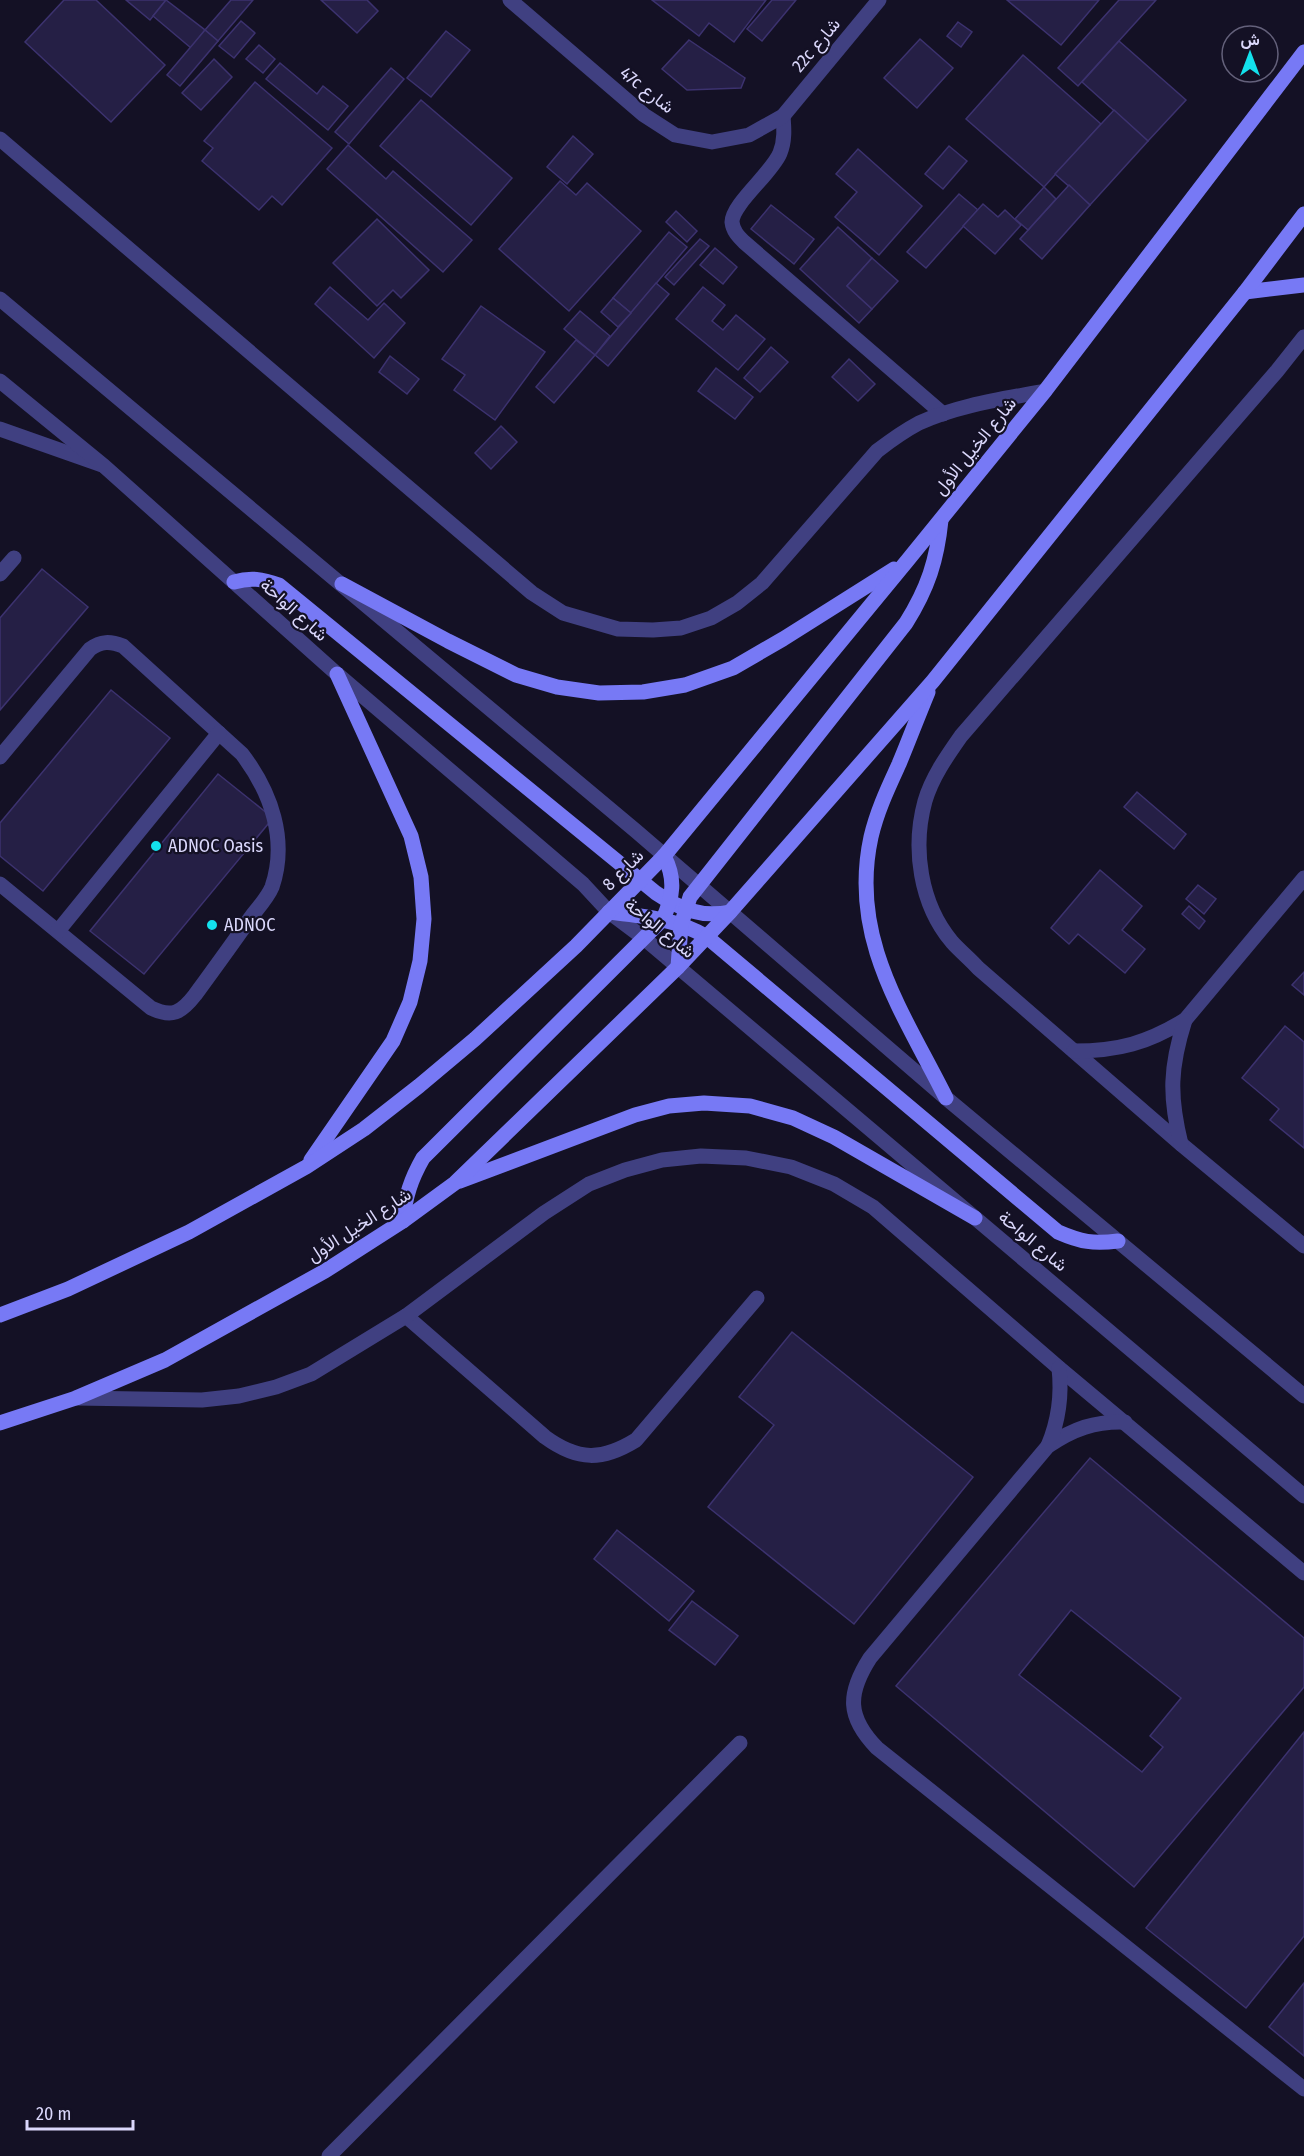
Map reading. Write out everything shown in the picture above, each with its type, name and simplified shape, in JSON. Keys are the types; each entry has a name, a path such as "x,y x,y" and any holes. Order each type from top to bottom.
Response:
{"main road":[{"name":"شارع الخيل الأول","path":"664,856 1045,391 1304,52"},
{"path":"678,967 730,912 933,681 1245,292 1304,214"},
{"path":"1245,292 1304,285"},
{"path":"403,1221 405,1199 412,1178 423,1158 699,885 906,622 921,599 932,573 941,519"},
{"path":"342,584 448,642 516,675 557,687 599,693 643,692 684,685 733,668 907,561"},
{"path":"234,582 248,578 264,579 279,585 640,880 677,907 715,915 730,912"},
{"path":"306,1167 393,1041 410,1002 420,961 424,919 421,877 411,836 337,674"},
{"path":"933,681 883,799 871,836 865,872 866,910 874,947 888,983 946,1098"},
{"path":"664,856 673,880 681,925 678,967"},
{"name":"شارع 8","path":"609,912 664,856"},
{"path":"0,1315 68,1288 189,1232 306,1167 364,1129 419,1086 492,1023 609,912 663,920 681,925 707,937 1058,1232 1077,1241 1097,1244 1118,1241"},
{"name":"شارع الخيل الأول","path":"0,1423 76,1398 165,1360 326,1271 403,1221 455,1183 678,967"},
{"path":"455,1183 635,1115 669,1106 704,1103 750,1106 793,1118 834,1137 975,1218"}],"street":[{"name":"47c شارع","path":"510,0 528,6 644,115 675,135 712,142 748,135 783,116"},
{"name":"22c شارع","path":"783,116 879,0"},
{"path":"783,116 784,141 780,153 774,164 737,208 732,220 734,229 744,242 943,414"},
{"path":"0,139 532,593 563,613 618,629 681,628 711,618 737,603 762,583 877,451 897,436 919,423 943,414 1045,391"},
{"path":"0,299 699,885 946,1098 1304,1396"},
{"path":"1304,337 961,736 940,766 926,800 919,836 921,872 931,906 951,940 978,968 1181,1144 1304,1246"},
{"name":"شارع الواحة","path":"0,381 104,466 337,674 583,884 609,912 645,939 1304,1496"},
{"path":"0,429 104,466"},
{"path":"0,574 14,558"},
{"path":"0,757 90,649 106,642 123,646 242,754 256,773 267,795 275,818 278,841 272,889 186,1006 175,1013 163,1014 151,1008 0,884"},
{"path":"58,931 219,733"},
{"path":"1074,1051 1103,1051 1132,1046 1160,1035 1185,1020 1304,878"},
{"path":"1181,1144 1173,1113 1172,1082 1175,1050 1185,1020"},
{"path":"76,1398 202,1400 239,1396 276,1387 311,1374 406,1316 544,1213 589,1184 625,1170 662,1160 701,1156 746,1158 791,1167 834,1184 873,1207 1059,1368 1304,1573"},
{"path":"406,1316 544,1437 561,1449 580,1455 600,1456 619,1451 636,1440 757,1298"},
{"path":"1048,1446 1058,1416 1061,1384 1059,1368"},
{"path":"1125,1422 1109,1422 1076,1429 1048,1446 870,1658 861,1673 854,1693 854,1713 863,1733 877,1748 1304,2090"},
{"path":"329,2156 740,1743"}],"building":[{"path":"64,0 96,0 165,65 111,122 25,42"},
{"path":"126,0 166,0 150,20"},
{"path":"166,0 205,30 191,48 153,16"},
{"path":"231,0 253,0 218,41 205,30"},
{"path":"321,0 367,0 378,11 357,33"},
{"path":"652,0 766,0 734,42 709,23 699,36"},
{"path":"772,0 796,0 762,41 747,29"},
{"path":"1007,0 1099,0 1061,45"},
{"path":"1119,0 1156,0 1078,86 1058,68"},
{"path":"241,21 255,33 234,58 219,46"},
{"path":"958,22 972,32 961,47 947,36"},
{"path":"205,30 218,41 180,86 167,75"},
{"path":"446,31 470,50 431,97 407,78"},
{"path":"920,39 953,68 917,108 884,78"},
{"path":"689,40 745,78 741,88 687,90 662,69"},
{"path":"1119,41 1186,100 1148,141 1082,82"},
{"path":"259,45 275,59 263,73 246,59"},
{"path":"1023,55 1101,124 1044,187 966,119"},
{"path":"214,59 232,77 201,110 182,93"},
{"path":"280,63 317,94 323,86 348,106 328,130 266,79"},
{"path":"391,68 404,79 349,144 335,132"},
{"path":"255,82 332,148 282,205 272,196 259,210 202,161 213,148 204,141"},
{"path":"421,100 512,178 471,225 380,146"},
{"path":"1114,110 1148,141 1090,205 1055,174"},
{"path":"573,136 593,154 567,184 547,167"},
{"path":"348,145 386,179 393,171 472,240 443,272 327,169"},
{"path":"949,146 967,161 943,189 925,174"},
{"path":"858,149 922,206 879,255 835,217 857,192 836,174"},
{"path":"560,181 576,195 587,183 641,231 569,311 499,249"},
{"path":"1069,185 1090,205 1042,259 1020,239"},
{"path":"1044,187 1056,199 1028,230 1015,219"},
{"path":"959,194 978,210 926,268 907,252"},
{"path":"983,204 998,217 1005,210 1021,225 995,254 963,226"},
{"path":"771,205 814,239 794,264 751,229"},
{"path":"676,211 697,231 687,242 666,222"},
{"path":"377,219 429,270 401,298 393,290 377,306 333,263"},
{"path":"838,227 872,258 847,286 872,309 859,323 800,269"},
{"path":"669,232 687,247 631,313 613,298"},
{"path":"700,239 709,246 674,285 665,277"},
{"path":"715,248 737,267 723,284 700,265"},
{"path":"872,258 898,281 872,309 847,286"},
{"path":"656,283 669,294 608,366 595,355"},
{"path":"330,287 368,320 384,303 405,323 374,358 315,304"},
{"path":"703,287 725,305 712,321 723,330 736,315 765,339 738,370 676,319"},
{"path":"613,298 631,313 618,327 601,312"},
{"path":"481,306 545,352 495,420 454,390 465,375 442,359"},
{"path":"580,311 610,336 595,355 564,329"},
{"path":"576,340 595,355 554,403 536,387"},
{"path":"771,347 788,362 760,392 744,378"},
{"path":"390,356 419,379 407,394 379,372"},
{"path":"849,359 875,384 858,401 832,377"},
{"path":"716,368 753,397 735,419 698,391"},
{"path":"501,426 517,442 491,469 475,453"},
{"path":"42,569 88,607 0,710 0,618"},
{"path":"111,690 170,738 43,891 0,856 0,823"},
{"path":"218,774 273,818 144,974 90,931"},
{"path":"1137,792 1186,834 1174,849 1124,807"},
{"path":"1100,870 1142,906 1122,930 1145,949 1125,973 1078,934 1069,944 1051,928"},
{"path":"1198,885 1216,899 1204,914 1186,899"},
{"path":"1189,906 1205,921 1199,929 1182,914"},
{"path":"1304,972 1304,995 1292,985"},
{"path":"1285,1026 1304,1042 1304,1148 1270,1120 1279,1109 1242,1078"},
{"path":"792,1332 973,1477 854,1624 708,1507 774,1425 739,1397"},
{"path":"1090,1458 1304,1638 1304,1687 1134,1887 896,1686","holes":["1071,1610 1181,1698 1150,1736 1163,1747 1142,1772 1019,1675"]},
{"path":"617,1530 694,1591 669,1621 594,1559"},
{"path":"692,1601 738,1636 715,1665 669,1630"},
{"path":"1304,1732 1304,1936 1246,2008 1146,1928"},
{"path":"1304,1983 1304,2056 1269,2027"}],"place":[{"name":"ADNOC Oasis","path":"156,846"},
{"name":"ADNOC","path":"212,925"}]}
